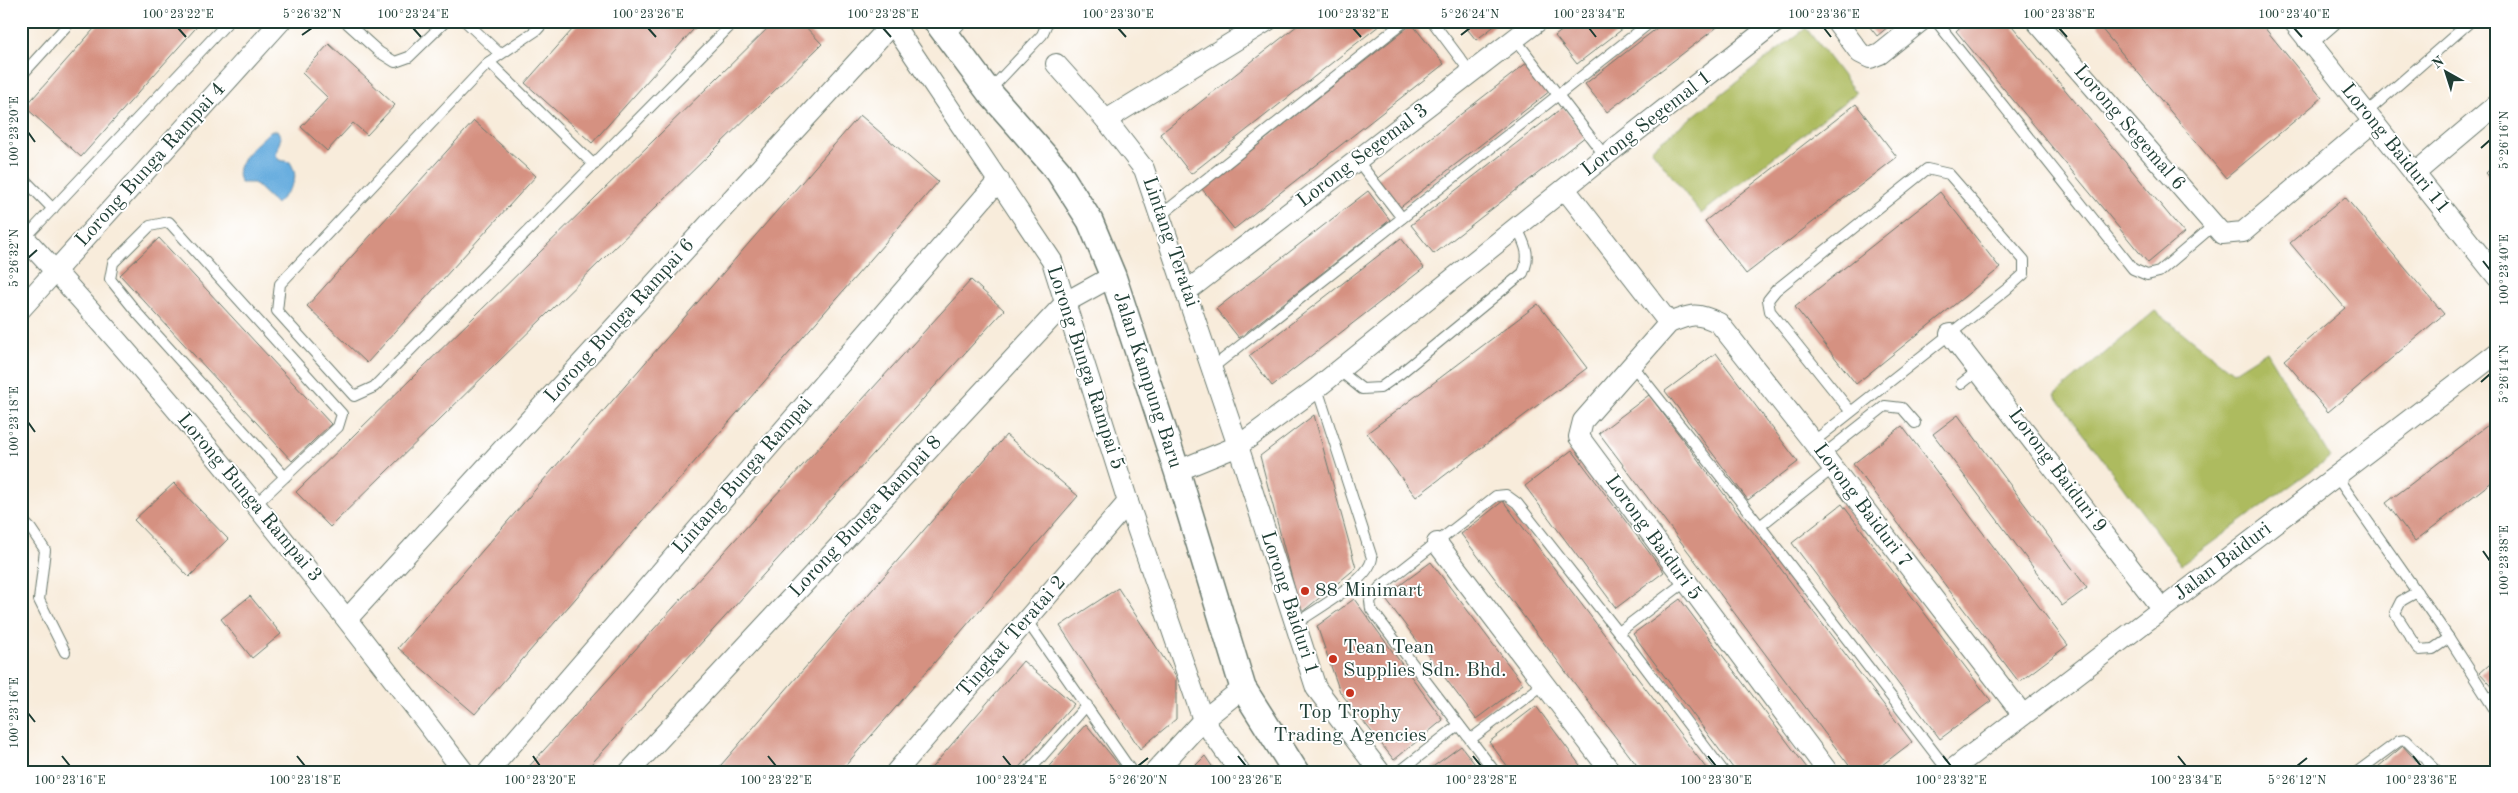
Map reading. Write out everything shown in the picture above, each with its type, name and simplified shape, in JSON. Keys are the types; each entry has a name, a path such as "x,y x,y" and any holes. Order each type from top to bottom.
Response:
{"street":[{"name":"Lorong Bunga Rampai 4","path":"21,309 281,21"},
{"path":"1106,120 1268,21"},
{"name":"Lorong Segemal 3","path":"1187,291 1538,21"},
{"name":"Lorong Segemal 1","path":"1177,471 1238,446 1318,388 1605,156 1777,21"},
{"path":"1836,21 1860,53 1870,58 1880,54 1921,21"},
{"name":"Lorong Segemal 6","path":"2036,21 2217,230"},
{"name":"Lorong Baiduri 11","path":"2293,21 2497,277"},
{"path":"2308,41 2331,21"},
{"name":"Lorong Bunga Rampai 5","path":"892,22 1052,261 1128,502 1203,720"},
{"name":"Lorong Bunga Rampai 6","path":"348,618 892,22"},
{"name":"Jalan Kampung Baru","path":"948,27 989,92 1058,171 1090,221 1113,276 1177,471 1243,688 1296,772"},
{"name":"Lintang Teratai","path":"1056,64 1106,120 1144,169 1187,291 1238,446"},
{"path":"2414,174 2497,104"},
{"path":"2217,230 2243,232 2369,117"},
{"name":"Lintang Bunga Rampai","path":"488,772 999,180"},
{"path":"1564,189 1669,322"},
{"name":"Lorong Bunga Rampai 3","path":"23,236 56,271 256,504 348,618 464,772"},
{"name":"Lorong Bunga Rampai 8","path":"629,772 1066,302 1113,276"},
{"name":"Lorong Baiduri 7","path":"1669,322 1688,315 1703,315 1719,323 2023,715"},
{"name":"Lorong Baiduri 5","path":"1669,322 1633,366 1583,421 1580,438 1685,582 1828,772"},
{"name":"Lorong Baiduri 9","path":"1950,334 2162,610"},
{"name":"Jalan Baiduri","path":"1949,772 2497,353"},
{"name":"Lorong Baiduri 1","path":"1238,446 1316,688 1380,772"},
{"name":"Tingkat Teratai 2","path":"896,772 1128,502"},
{"path":"1437,543 1611,772"},
{"path":"1155,772 1203,720 1243,688"},
{"path":"1203,720 1240,772"}],"lane":[{"path":"21,76 70,21"},
{"path":"23,236 53,209 229,21"},
{"path":"348,24 379,52 395,62 409,57 446,21"},
{"path":"466,21 500,54"},
{"path":"545,21 537,30 489,62 280,284 277,311 354,396 374,387 735,21"},
{"path":"989,92 1042,35 1048,21"},
{"path":"1161,215 1405,21"},
{"path":"1432,21 1471,73"},
{"path":"1212,368 1652,21"},
{"path":"1936,21 2133,268 2147,275 2159,272 2217,230"},
{"path":"2369,117 2471,21"},
{"path":"1515,39 1605,156"},
{"path":"489,62 594,165"},
{"path":"1357,160 1402,218"},
{"path":"1760,526 1823,455 1851,412 2024,274 2024,260 1949,174 1927,169 1776,290 1768,300 1770,311 1851,412"},
{"path":"21,176 53,209"},
{"path":"256,504 285,477 338,427 342,414 169,222 150,226 113,263 110,279 144,322 285,477"},
{"path":"1340,371 1362,389 1380,388 1401,373 1523,273 1528,261 1528,251 1517,228"},
{"path":"1633,366 1760,526 1949,772"},
{"path":"1961,384 1979,370"},
{"path":"1296,624 1356,582 1371,567 1372,558 1318,388"},
{"path":"1823,455 1885,406 1902,408 1915,423"},
{"path":"2336,476 2448,638 2497,713"},
{"path":"1495,772 1371,609 1370,601 1380,587 1496,496 1506,495 1517,503 1619,632 1724,772"},
{"path":"21,519 31,529 45,550 39,600 65,652"},
{"path":"1619,632 1685,582"},
{"path":"2416,592 2401,601 2395,613 2419,650 2433,649 2448,638"},
{"path":"1027,620 1132,772"},
{"path":"1471,739 1544,684"},
{"path":"1028,772 1087,706"},
{"path":"1399,772 1459,725"},
{"path":"2357,772 2398,741 2406,740 2438,772"}],"green space":[{"path":"1806,28 1856,93 1701,214 1651,149"},
{"path":"2155,311 2233,372 2266,351 2330,457 2181,565 2055,395"}],"water":[{"path":"277,130 281,137 276,155 279,160 290,162 295,175 292,185 276,204 254,183 241,183 238,176 239,169 246,155 270,131"}],"building":[{"path":"101,21 202,21 81,157 25,107"},
{"path":"580,21 701,21 592,143 525,83"},
{"path":"775,21 800,21 822,44 330,527 296,492"},
{"path":"1303,21 1385,21 1191,174 1160,134"},
{"path":"1461,21 1501,21 1476,40"},
{"path":"1574,21 1633,21 1577,64 1555,36"},
{"path":"1666,21 1725,21 1607,112 1585,84"},
{"path":"1865,21 1895,21 1877,36"},
{"path":"1967,21 2008,21 2184,233 2148,263 1956,31"},
{"path":"2095,21 2259,21 2322,98 2226,178"},
{"path":"1412,24 1444,64 1234,229 1202,189"},
{"path":"329,44 395,105 367,135 353,123 327,151 301,127 328,98 302,73"},
{"path":"1528,62 1550,91 1398,209 1376,180"},
{"path":"1856,104 1897,157 1746,274 1705,221"},
{"path":"1563,107 1586,136 1434,254 1411,225"},
{"path":"860,115 938,182 475,714 398,648"},
{"path":"474,121 536,176 367,363 307,306"},
{"path":"2497,163 2497,186 2486,173"},
{"path":"1368,191 1390,220 1239,338 1216,309"},
{"path":"1940,192 2000,268 1856,384 1795,307"},
{"path":"2345,197 2444,314 2328,412 2284,360 2345,308 2290,243"},
{"path":"159,238 331,424 292,461 120,275"},
{"path":"1401,238 1424,268 1272,386 1249,356"},
{"path":"971,280 1004,310 584,772 524,772"},
{"path":"1538,304 1587,368 1416,497 1367,433"},
{"path":"1716,353 1798,462 1748,500 1665,391"},
{"path":"1649,395 1912,742 1873,772 1854,772 1599,433"},
{"path":"1314,415 1356,568 1301,613 1260,456"},
{"path":"1958,415 2087,588 2062,606 1933,434"},
{"path":"2497,418 2497,478 2415,541 2386,503"},
{"path":"1902,426 2068,645 2019,682 1853,464"},
{"path":"1006,435 1078,496 840,772 715,772"},
{"path":"1572,450 1664,572 1616,608 1525,486"},
{"path":"174,483 228,539 189,577 134,520"},
{"path":"1503,501 1709,772 1642,772 1461,534"},
{"path":"1842,504 1991,701 1940,739 1792,543"},
{"path":"1431,562 1523,684 1476,719 1384,597"},
{"path":"1118,588 1176,677 1176,719 1140,749 1060,626"},
{"path":"250,596 281,634 252,658 221,619"},
{"path":"1354,599 1443,720 1394,760 1340,692 1317,626"},
{"path":"1680,599 1810,772 1736,772 1633,634"},
{"path":"2497,658 2497,692 2480,673"},
{"path":"1023,661 1074,704 1015,772 928,772"},
{"path":"1536,706 1585,772 1512,772 1489,742"},
{"path":"1086,724 1123,770 1121,772 1044,772"},
{"path":"1461,746 1481,772 1426,772"},
{"path":"2403,746 2426,772 2372,772"},
{"path":"1205,756 1216,772 1189,772"}],"place":[{"name":"88 Minimart","path":"1305,591"},
{"name":"Tean Tean Supplies Sdn. Bhd.","path":"1333,659"},
{"name":"Top Trophy Trading Agencies","path":"1350,693"}]}
